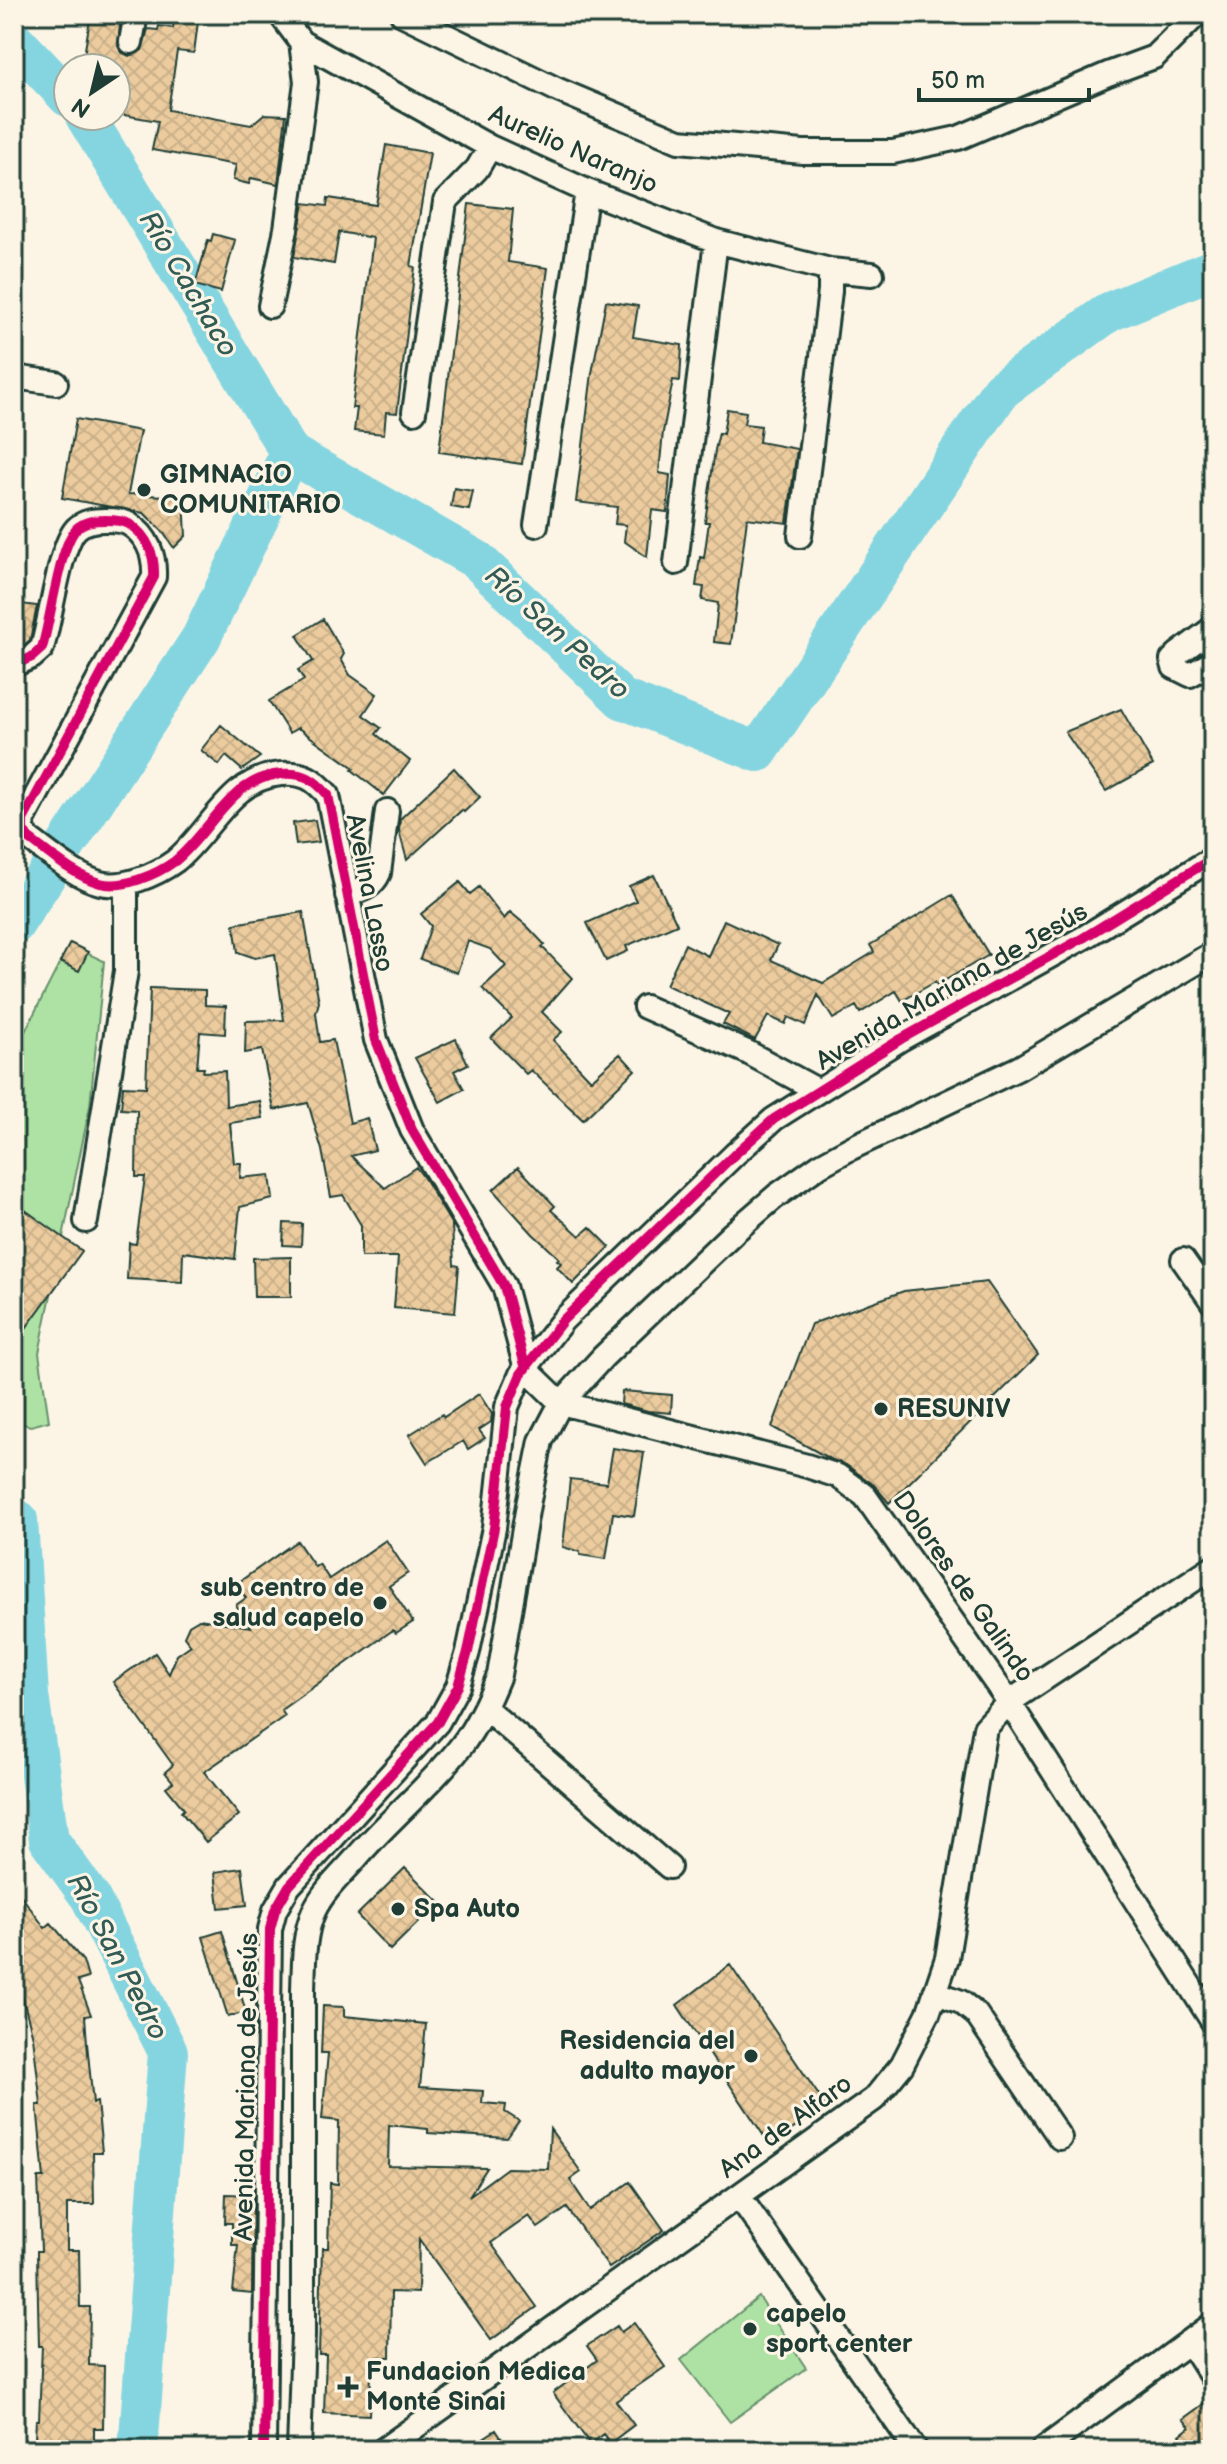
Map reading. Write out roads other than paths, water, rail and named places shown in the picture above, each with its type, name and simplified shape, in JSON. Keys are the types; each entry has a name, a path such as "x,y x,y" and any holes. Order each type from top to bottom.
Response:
{"street":[{"path":"131,42 136,14"},
{"name":"Aurelio Naranjo","path":"280,14 301,42 490,147 587,191 716,241 830,270 872,274"},
{"path":"402,14 558,90 679,141 803,152 893,152 958,138 1154,57 1197,14"},
{"path":"270,306 286,229 306,82 301,42"},
{"path":"414,412 445,202 477,169 490,147"},
{"path":"536,525 587,191"},
{"path":"676,563 716,241"},
{"path":"800,536 830,270"},
{"path":"14,377 56,383"},
{"path":"14,665 42,648 64,556 75,530 87,521 108,520 126,522 138,532 155,558 154,577 23,820 23,830 28,838 84,877 102,884 126,883 126,971 86,1221"},
{"path":"1213,628 1172,660 1174,667 1190,675 1213,662"},
{"name":"Avelina Lasso","path":"126,883 148,876 175,860 240,790 267,775 295,773 313,778 328,795 376,1040 412,1130 504,1286 526,1369"},
{"path":"347,895 376,881 387,811"},
{"name":"Avenida Mariana de Jesús","path":"264,2450 268,1951 275,1910 289,1886 307,1865 438,1722 458,1686 494,1528 507,1407 526,1369 563,1320 774,1119 901,1039 1083,938 1213,858"},
{"name":"Avenida Mariana de Jesús","path":"299,2450 303,2335 303,1990 304,1955 310,1921 322,1896 460,1747 485,1708 499,1675 541,1441 561,1403 603,1357 733,1233 776,1196 820,1165 1019,1068 1213,953"},
{"path":"645,1007 747,1052 817,1090"},
{"path":"1183,1260 1213,1303"},
{"name":"Dolores de Galindo","path":"526,1369 561,1403 807,1466 838,1476 865,1496 1009,1702 1213,2022"},
{"name":"Ana de Alfaro","path":"383,2450 874,2099 902,2065 928,2014 947,1958 985,1728 1009,1702 1213,1567"},
{"path":"485,1708 669,1867"},
{"path":"275,1910 310,1921"},
{"path":"935,1992 961,2002 976,2014 1060,2138"},
{"path":"739,2196 916,2450"},
{"path":"1042,2450 1213,2324"},
{"path":"1189,2341 1213,2379"}],"waterway":[{"name":"Río Cachaco","path":"14,40 52,80"},
{"name":"Río Cachaco","path":"95,132 290,453"},
{"name":"Río San Pedro","path":"14,925 201,638 290,453 477,560 622,699 758,752 1001,390 1109,312 1213,269"},
{"name":"Río San Pedro","path":"14,1518 18,1520 29,1695 49,1840 90,1897 168,2052 138,2450"}],"place":[{"name":"GIMNACIO COMUNITARIO","path":"144,490"},
{"name":"RESUNIV","path":"881,1409"},
{"name":"sub centro de salud capelo","path":"380,1603"},
{"name":"Spa Auto","path":"398,1909"},
{"name":"Residencia del adulto mayor","path":"751,2056"},
{"name":"capelo sport center","path":"750,2329"},
{"name":"Fundacion Medica Monte Sinai","path":"348,2387"}]}
